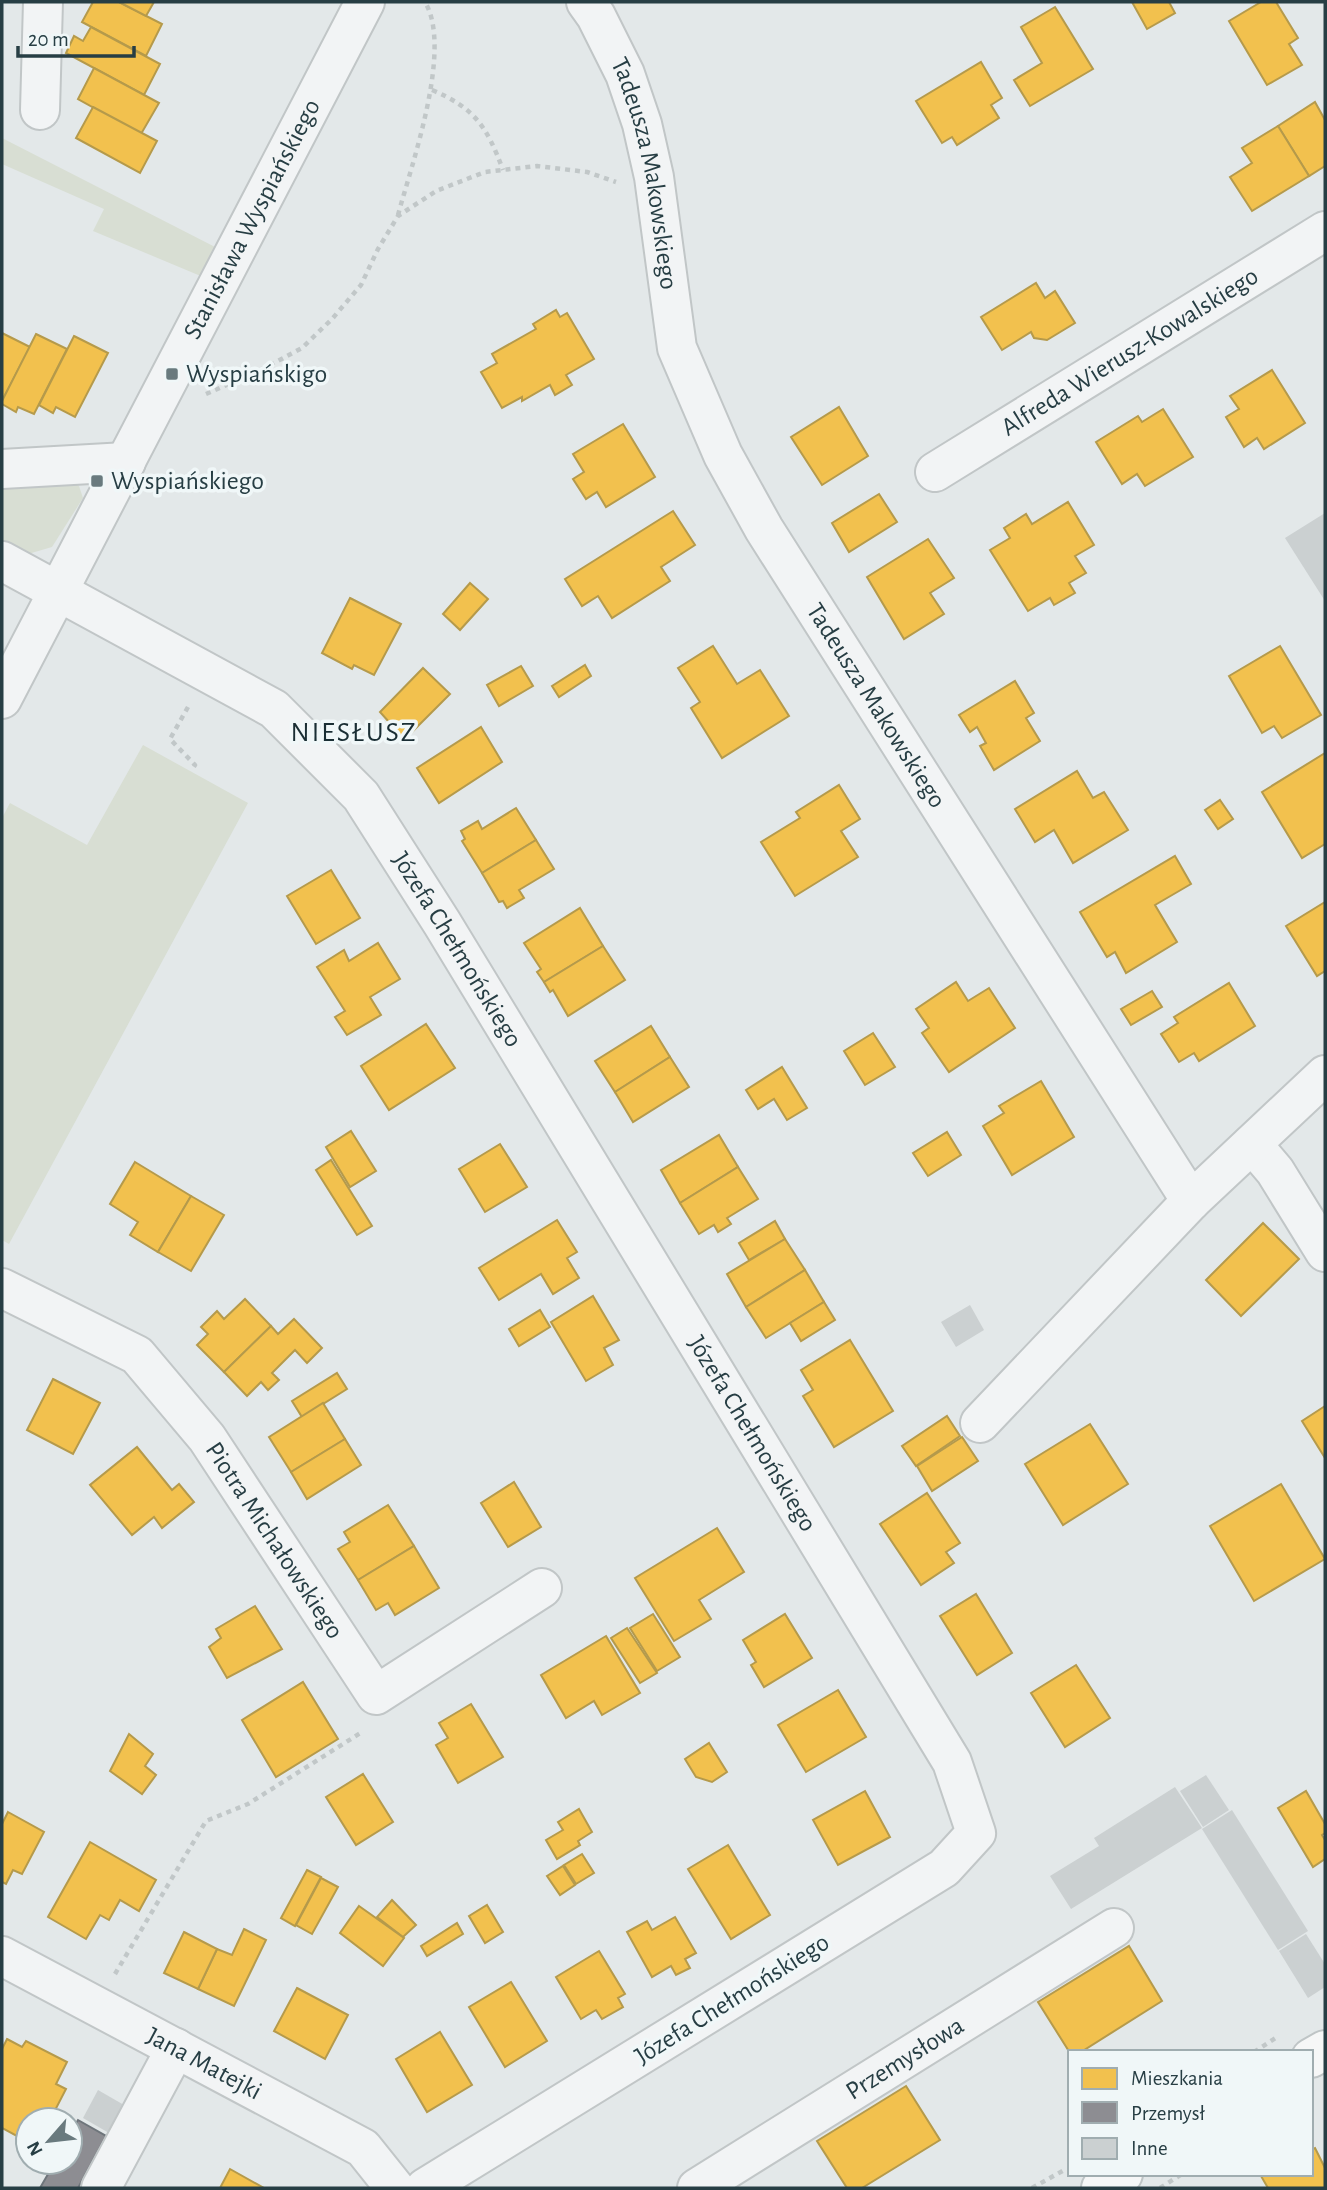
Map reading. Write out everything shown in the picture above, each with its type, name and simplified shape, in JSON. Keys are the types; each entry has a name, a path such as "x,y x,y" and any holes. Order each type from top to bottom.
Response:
{"main road":[{"path":"1101,2188 1120,2176"}],"street":[{"path":"40,110 43,2"},
{"name":"Stanisława Wyspiańskiego","path":"2,699 365,2"},
{"name":"Tadeusza Makowskiego","path":"586,2 596,16 625,74 642,124 654,177 677,348 723,455 764,529 1191,1201"},
{"name":"Alfreda Wierusz-Kowalskiego","path":"935,472 1325,231"},
{"path":"2,469 126,462"},
{"name":"Józefa Chełmońskiego","path":"2,561 274,709 361,796 449,935 952,1762 976,1833 944,1868 425,2188"},
{"path":"980,1423 1191,1201 1325,1075"},
{"path":"1252,1144 1275,1171 1325,1252"},
{"name":"Piotra Michałowskiego","path":"2,1288 137,1355 207,1438 376,1695"},
{"path":"376,1695 541,1588"},
{"name":"Przemysłowa","path":"697,2188 1114,1928"},
{"name":"Jana Matejki","path":"2,1956 363,2148 395,2188"},
{"path":"101,2188 176,2048"}],"path":[{"path":"194,396 215,391 302,348 361,285 377,249 398,216 432,90 435,54 430,11 425,2"},
{"path":"432,90 453,99 478,118 503,170"},
{"path":"398,216 436,191 485,172 537,166 587,172 624,185"},
{"path":"191,771 195,765 170,739 207,672"},
{"path":"109,1983 206,1821 248,1804 376,1723 376,1695"},
{"path":"1032,2188 1068,2168"},
{"path":"1159,2188 1179,2176"}],"shaded area":[{"path":"2,138 219,249 203,277 93,231 104,209 2,164"},
{"path":"67,478 79,486 83,498 52,547 28,554 2,540 2,480"},
{"path":"143,745 248,803 9,1244 2,1240 2,818 10,803 87,845"}],"building: Mieszkania":[{"path":"93,2 119,2 162,24 146,56 82,22"},
{"path":"119,2 154,2 146,16"},
{"path":"1132,2 1169,2 1175,13 1147,29"},
{"path":"1261,2 1276,2 1298,38 1289,44 1302,65 1267,85 1229,21"},
{"path":"1055,7 1093,69 1030,106 1014,80 1042,63 1021,27"},
{"path":"91,27 160,64 144,95 66,53 74,36 83,41"},
{"path":"981,62 1002,98 991,105 999,118 957,145 952,137 942,143 916,101"},
{"path":"94,68 159,103 141,134 78,99"},
{"path":"1315,102 1325,120 1325,166 1309,176 1278,126"},
{"path":"93,107 157,141 140,173 76,138"},
{"path":"1278,126 1309,176 1252,211 1230,177 1252,163 1242,148"},
{"path":"1036,283 1045,298 1055,291 1075,323 1047,340 1034,338 1031,332 1002,350 981,317"},
{"path":"556,310 560,317 567,313 594,359 566,375 572,385 555,395 550,385 522,401 522,397 502,408 481,372 497,363 492,354 536,329 533,324"},
{"path":"2,333 30,347 2,401"},
{"path":"36,334 67,349 34,414 18,407 16,412 2,404 2,401"},
{"path":"74,336 108,353 75,417 56,407 53,413 39,405"},
{"path":"1272,370 1305,423 1264,449 1257,438 1244,447 1226,417 1239,409 1230,396"},
{"path":"839,407 868,456 822,485 791,437"},
{"path":"1163,409 1193,457 1145,486 1137,474 1122,484 1096,442 1138,416 1142,422"},
{"path":"623,424 655,477 606,507 597,492 586,499 573,479 584,472 573,454"},
{"path":"879,494 897,522 849,552 832,523"},
{"path":"1068,502 1094,545 1075,556 1086,573 1069,583 1075,593 1054,605 1050,598 1028,611 990,550 1010,538 1004,528 1026,514 1032,524"},
{"path":"673,511 695,545 661,567 670,581 612,618 598,596 582,606 565,579"},
{"path":"928,539 954,578 930,593 944,614 904,639 867,577"},
{"path":"470,583 488,599 460,630 443,614"},
{"path":"350,598 401,624 374,675 354,665 352,669 322,653"},
{"path":"713,646 737,684 760,670 789,716 722,758 691,708 700,702 678,668"},
{"path":"1280,646 1321,715 1282,738 1274,726 1262,733 1229,676"},
{"path":"585,665 591,676 559,697 552,686"},
{"path":"521,666 533,686 499,706 487,685"},
{"path":"423,668 450,694 404,740 380,712"},
{"path":"1015,681 1034,713 1026,718 1040,741 994,770 980,746 986,743 977,727 970,732 959,715"},
{"path":"481,727 502,762 439,803 417,768"},
{"path":"1325,753 1325,844 1302,858 1262,792"},
{"path":"1077,771 1093,798 1104,792 1128,830 1073,863 1054,830 1035,842 1015,809"},
{"path":"839,785 860,819 841,831 858,857 795,896 761,842 800,818 796,812"},
{"path":"1220,800 1233,819 1218,829 1205,810"},
{"path":"516,808 536,840 482,873 462,841 465,839 461,831 478,821 482,829"},
{"path":"536,840 554,869 519,890 524,898 507,908 503,901 499,902 482,873"},
{"path":"1175,856 1191,884 1155,905 1177,942 1126,973 1115,952 1107,957 1080,912"},
{"path":"331,870 360,918 316,944 287,896"},
{"path":"1325,902 1325,971 1317,976 1286,926"},
{"path":"580,908 603,946 544,982 537,972 541,969 524,943"},
{"path":"378,943 400,979 370,997 381,1015 347,1035 335,1017 345,1011 317,967 344,950 349,961"},
{"path":"603,946 625,980 568,1016 553,990 550,992 544,982"},
{"path":"956,982 968,1001 989,988 1015,1028 949,1072 922,1033 929,1028 916,1009"},
{"path":"1229,983 1255,1026 1199,1061 1194,1053 1179,1062 1161,1034 1178,1023 1174,1017"},
{"path":"1152,991 1162,1007 1131,1025 1121,1009"},
{"path":"426,1024 455,1068 389,1110 361,1066"},
{"path":"651,1026 670,1057 615,1092 595,1061"},
{"path":"873,1033 895,1067 865,1085 844,1051"},
{"path":"670,1057 689,1087 633,1122 615,1092"},
{"path":"782,1067 807,1108 787,1120 774,1099 758,1109 746,1090"},
{"path":"1041,1081 1074,1137 1012,1175 983,1126 1004,1113 999,1106"},
{"path":"351,1131 376,1171 350,1187 326,1147"},
{"path":"947,1132 961,1155 928,1176 913,1153"},
{"path":"719,1135 738,1167 680,1203 661,1170"},
{"path":"500,1144 527,1187 485,1212 459,1169"},
{"path":"331,1160 372,1226 357,1235 316,1170"},
{"path":"135,1162 191,1196 158,1252 130,1235 138,1222 110,1204"},
{"path":"738,1167 758,1199 727,1218 731,1224 718,1232 714,1225 699,1234 680,1203"},
{"path":"191,1196 224,1215 191,1271 158,1252"},
{"path":"557,1220 577,1252 567,1258 579,1278 553,1294 541,1274 499,1300 479,1268"},
{"path":"775,1221 785,1239 749,1260 739,1243"},
{"path":"1263,1223 1299,1259 1241,1316 1206,1280"},
{"path":"785,1239 805,1270 746,1307 727,1274"},
{"path":"805,1270 824,1302 766,1338 746,1307"},
{"path":"593,1296 619,1340 604,1348 613,1365 586,1381 551,1322"},
{"path":"245,1299 271,1326 224,1372 197,1345 208,1334 201,1327 217,1311 224,1319"},
{"path":"824,1302 835,1320 801,1341 790,1323"},
{"path":"540,1310 550,1327 519,1346 509,1329"},
{"path":"294,1319 322,1348 307,1363 295,1350 272,1373 279,1380 268,1390 261,1382 247,1396 224,1372 271,1326 278,1334"},
{"path":"850,1340 893,1411 834,1447 803,1396 813,1390 801,1370"},
{"path":"337,1373 347,1389 302,1417 292,1401"},
{"path":"53,1379 100,1403 73,1454 27,1430"},
{"path":"323,1403 345,1439 291,1472 269,1437"},
{"path":"1325,1406 1325,1458 1302,1421"},
{"path":"947,1416 960,1436 916,1466 902,1446"},
{"path":"1090,1424 1128,1484 1063,1525 1025,1464"},
{"path":"962,1437 978,1461 932,1491 917,1466"},
{"path":"345,1439 361,1465 307,1499 291,1472"},
{"path":"137,1447 172,1490 179,1484 194,1502 162,1528 154,1517 132,1535 90,1485"},
{"path":"514,1482 541,1527 508,1547 481,1503"},
{"path":"1281,1484 1325,1559 1254,1601 1210,1526"},
{"path":"927,1493 960,1543 946,1552 954,1563 921,1585 880,1524"},
{"path":"388,1505 414,1546 358,1580 338,1549 350,1542 344,1532"},
{"path":"717,1528 744,1572 699,1600 711,1619 674,1641 635,1578"},
{"path":"414,1546 439,1588 395,1615 388,1603 376,1610 358,1580"},
{"path":"976,1594 1012,1653 977,1675 940,1616"},
{"path":"255,1606 282,1649 227,1678 209,1647 221,1638 216,1629"},
{"path":"653,1614 680,1657 657,1671 630,1628"},
{"path":"785,1614 812,1658 764,1687 751,1665 756,1662 743,1640"},
{"path":"627,1628 657,1673 640,1683 611,1638"},
{"path":"606,1636 640,1693 602,1715 594,1701 566,1718 541,1675"},
{"path":"1076,1665 1110,1718 1065,1747 1031,1693"},
{"path":"303,1682 338,1739 276,1777 242,1720"},
{"path":"838,1690 866,1737 806,1772 778,1725"},
{"path":"471,1704 503,1757 458,1783 436,1745 448,1738 439,1723"},
{"path":"129,1734 153,1754 145,1766 156,1775 142,1794 110,1771"},
{"path":"709,1743 727,1772 712,1782 696,1777 685,1759"},
{"path":"363,1774 393,1822 356,1845 326,1797"},
{"path":"865,1791 890,1837 838,1865 813,1820"},
{"path":"1306,1791 1325,1824 1325,1833 1322,1835 1325,1840 1325,1859 1313,1867 1278,1808"},
{"path":"579,1809 592,1832 578,1841 580,1845 557,1859 546,1840 563,1830 558,1822"},
{"path":"8,1812 44,1832 22,1874 13,1870 6,1884 2,1882 2,1824"},
{"path":"90,1842 156,1880 139,1911 120,1900 109,1920 100,1915 86,1939 48,1917"},
{"path":"728,1845 770,1915 731,1939 688,1869"},
{"path":"582,1854 594,1873 576,1884 564,1865"},
{"path":"563,1866 575,1885 560,1895 547,1876"},
{"path":"307,1870 321,1877 295,1926 281,1918"},
{"path":"321,1878 338,1887 312,1934 296,1925"},
{"path":"392,1900 416,1925 403,1937 377,1917"},
{"path":"487,1905 503,1932 485,1943 469,1916"},
{"path":"359,1906 404,1938 383,1966 340,1933"},
{"path":"675,1917 696,1953 685,1959 690,1968 676,1975 671,1966 652,1977 627,1932 647,1921 652,1930"},
{"path":"457,1923 463,1934 427,1956 421,1946"},
{"path":"244,1929 266,1940 234,2006 198,1989 217,1949 232,1955"},
{"path":"184,1932 217,1949 198,1989 164,1973"},
{"path":"1129,1946 1162,2001 1084,2050 1068,2050 1038,2002"},
{"path":"599,1951 625,1994 618,1998 623,2007 602,2019 596,2010 581,2019 556,1977"},
{"path":"511,1982 547,2041 505,2067 469,2007"},
{"path":"297,1988 348,2015 325,2059 274,2031"},
{"path":"440,2032 472,2085 427,2112 396,2059"},
{"path":"7,2039 22,2047 26,2041 67,2062 56,2084 66,2089 57,2106 14,2106 14,2134 2,2128 2,2049"},
{"path":"906,2086 940,2140 862,2188 847,2188 817,2141"},
{"path":"1315,2148 1325,2168 1325,2188 1268,2188 1261,2176 1313,2176"},
{"path":"230,2169 264,2188 220,2188"}],"building: Przemysł":[{"path":"84,2123 106,2136 78,2188 40,2188 47,2176 84,2176"}],"building: Inne":[{"path":"1325,513 1325,601 1285,538"},
{"path":"970,1305 984,1330 956,1347 941,1322"},
{"path":"1206,1775 1229,1810 1203,1827 1180,1791"},
{"path":"1175,1787 1202,1828 1071,1909 1050,1876 1099,1846 1094,1838"},
{"path":"1232,1810 1308,1931 1278,1950 1202,1829"},
{"path":"1306,1934 1325,1964 1325,1987 1308,1998 1279,1951"},
{"path":"98,2090 124,2105 109,2133 84,2116"}],"place":[{"name":"Wyspiańskigo","path":"172,374"},
{"name":"Wyspiańskiego","path":"97,481"}],"district":[{"name":"NIESŁUSZ","path":"354,733"}]}
